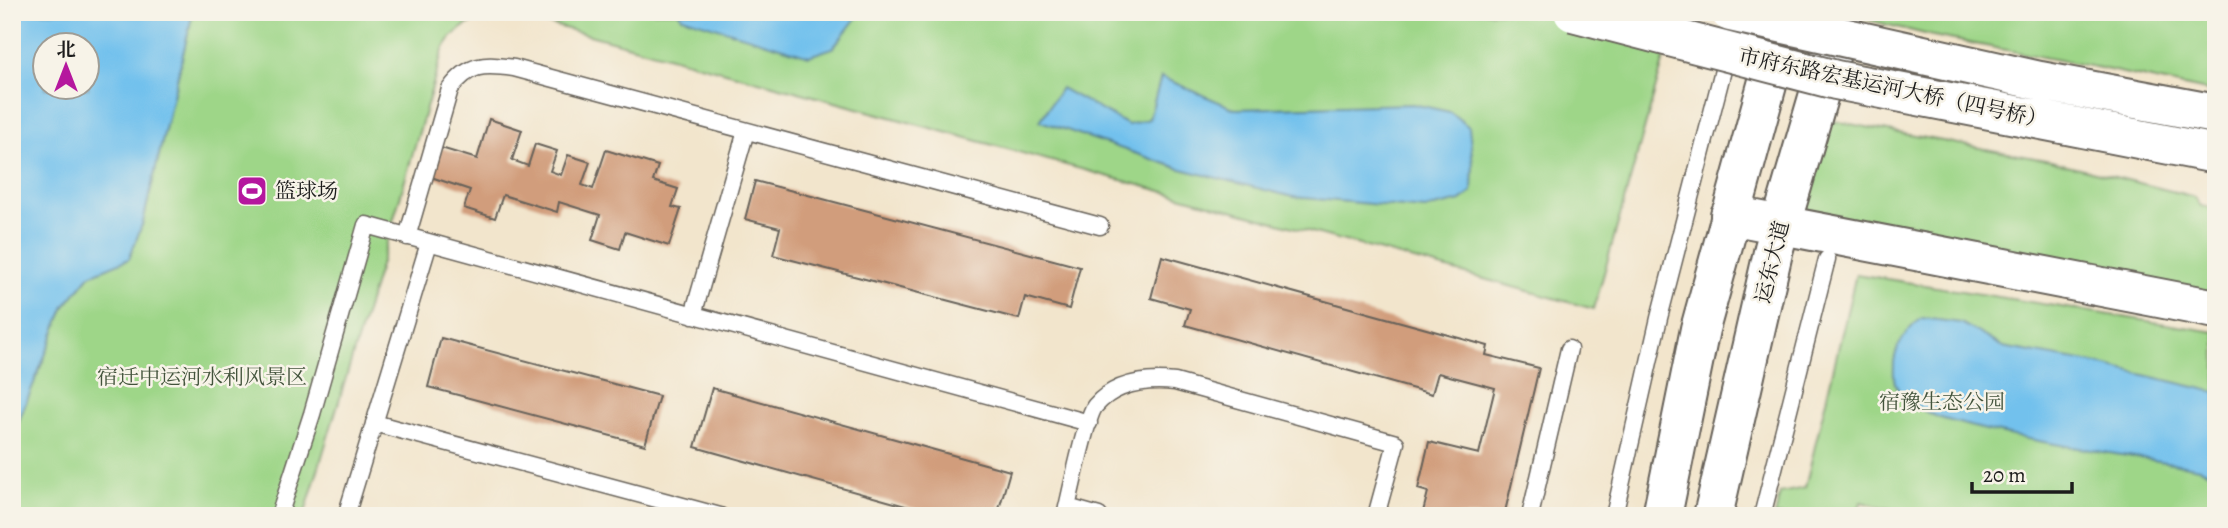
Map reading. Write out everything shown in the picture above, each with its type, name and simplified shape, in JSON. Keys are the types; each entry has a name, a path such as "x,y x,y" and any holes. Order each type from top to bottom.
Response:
{"main road":[{"name":"市府东路宏基运河大桥（四号桥）","path":"1573,12 1836,80 2216,154"},
{"name":"市府东路宏基运河大桥（四号桥）","path":"1730,12 2040,81 2216,114"},
{"path":"1662,516 1700,329 1787,12"},
{"name":"运东大道","path":"1713,516 1771,261 1843,12"},
{"path":"1730,215 2216,309"}],"lane":[{"path":"1614,516 1659,318 1738,12"},
{"path":"407,236 450,89 462,73 478,66 514,68 1100,226"},
{"path":"693,315 746,131"},
{"path":"279,516 312,414 366,225 1089,423"},
{"path":"346,516 429,243"},
{"path":"1762,516 1827,259"},
{"path":"1530,516 1569,349"},
{"path":"1099,516 1066,511 1094,408 1114,391 1153,380 1175,382 1396,443 1376,516"},
{"path":"374,423 720,516"}],"green space":[{"name":"宿迁中运河水利风景区","path":"193,12 1677,12 1594,309 527,18 479,20 459,30 443,50 304,516 12,516 12,447 15,430 65,306 90,275 129,258 143,222"},
{"path":"1844,12 2216,12 2216,93 1933,36"},
{"path":"1823,119 2051,161 2195,197 2201,206 2216,208 2216,295 1795,209"},
{"name":"宿豫生态公园","path":"1856,274 2216,332 2216,516 1919,516 1861,502 1857,516 1775,516 1780,493 1805,488"}],"water":[{"path":"12,12 193,12 143,222 129,259 90,275 65,306 15,430 12,447"},
{"path":"678,12 868,12 857,17 833,48 809,56 682,17"},
{"path":"1161,77 1235,109 1413,104 1450,112 1469,127 1473,165 1472,192 1461,201 1425,209 1293,197 1181,169 1040,121 1061,88 1128,125 1149,119"},
{"path":"1922,318 1961,323 2003,347 2098,364 2216,392 2216,475 2200,468 2012,436 1944,419 1923,410 1900,392 1894,374 1895,356 1900,343 1912,326"}],"building":[{"path":"489,119 522,130 512,160 528,166 535,144 557,151 550,171 561,175 568,155 590,162 582,185 593,189 606,150 658,166 653,181 678,189 672,207 681,209 669,246 625,232 620,249 592,240 600,215 559,202 557,212 503,195 495,218 464,208 470,190 431,177 441,148 477,159"},
{"path":"755,181 1080,267 1069,309 1025,297 1019,319 773,255 780,228 745,219"},
{"path":"1162,256 1488,346 1486,355 1539,368 1504,516 1422,516 1428,492 1418,489 1429,442 1479,454 1495,388 1438,373 1432,394 1185,325 1190,309 1151,298"},
{"path":"441,338 659,396 645,445 428,387"},
{"path":"712,388 1010,471 997,516 941,516 695,447"}],"place":[{"name":"篮球场","path":"252,191"}]}
